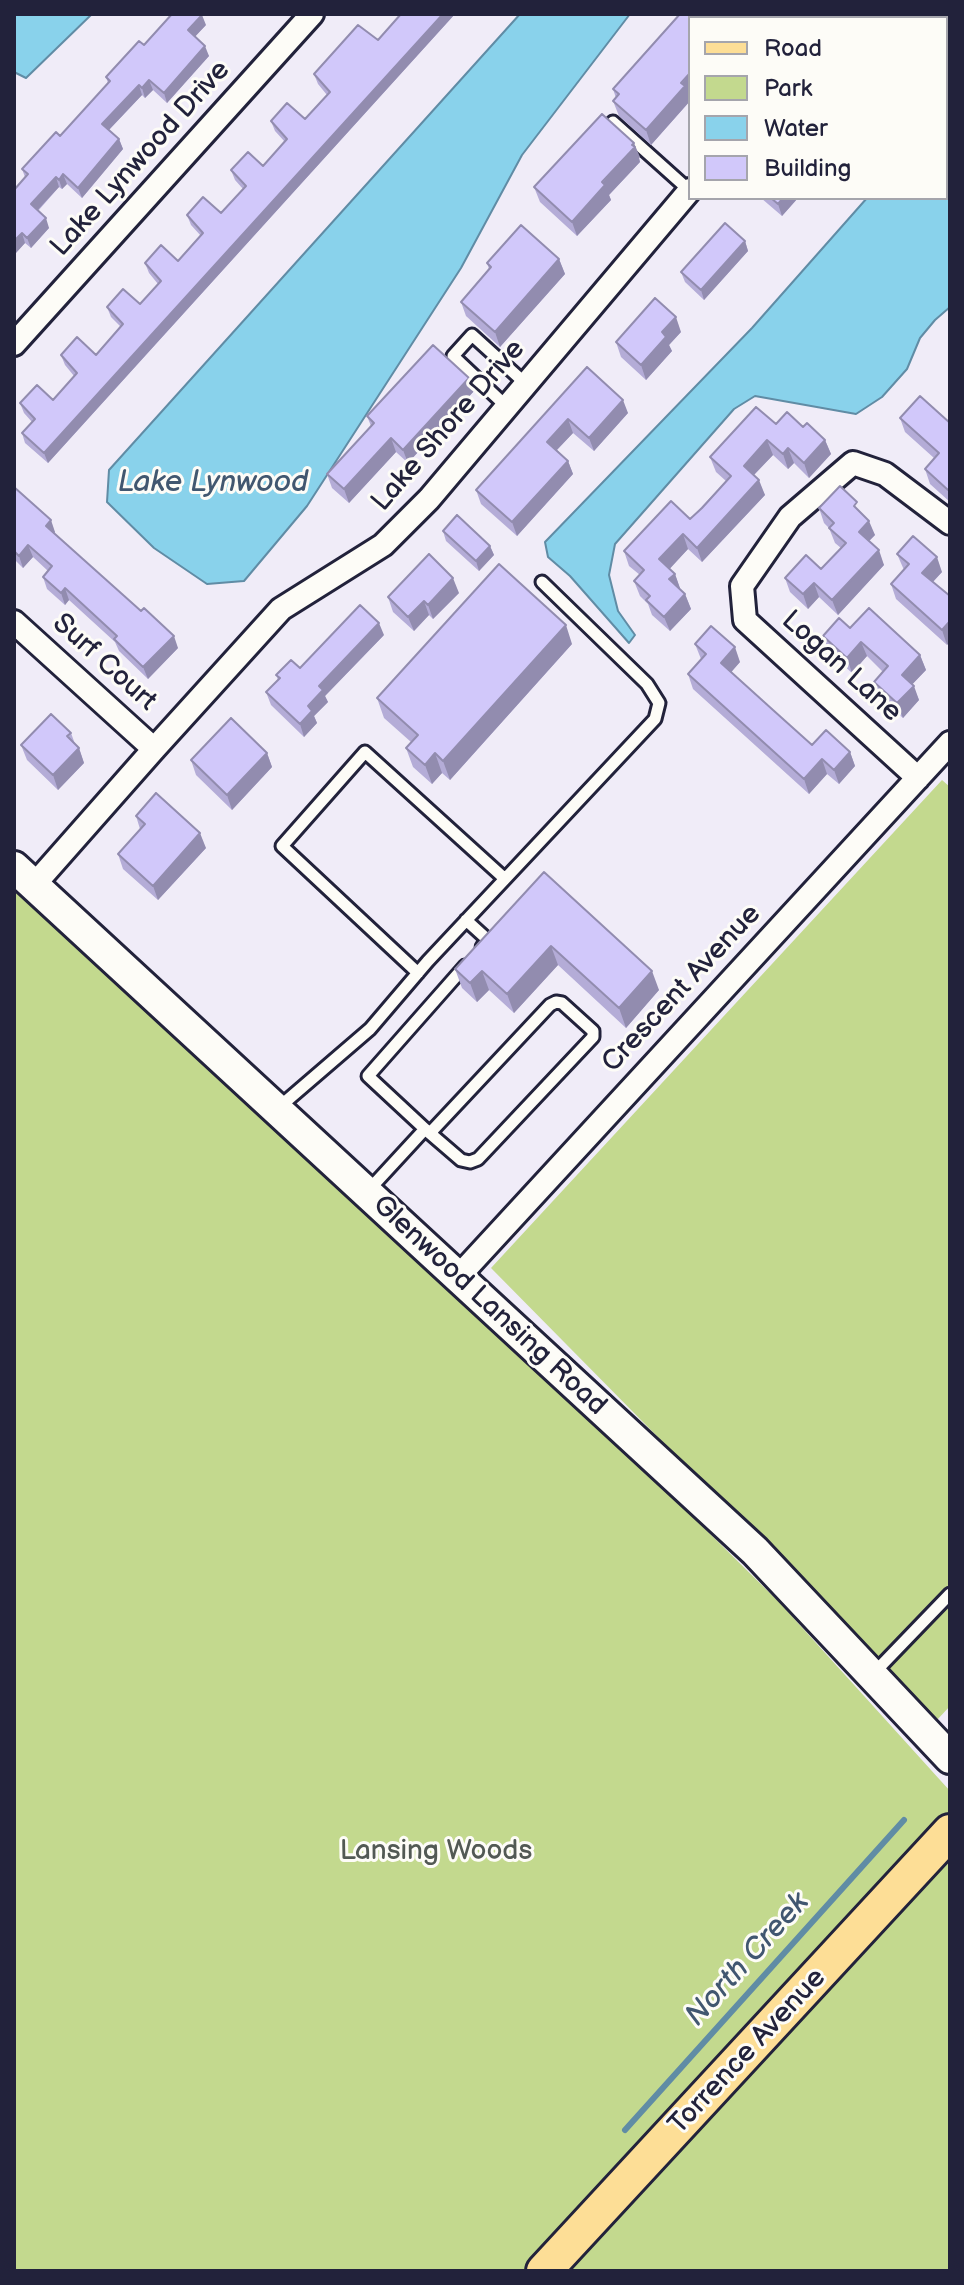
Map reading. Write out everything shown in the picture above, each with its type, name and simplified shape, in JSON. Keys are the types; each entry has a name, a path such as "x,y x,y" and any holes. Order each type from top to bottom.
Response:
{"main road":[{"name":"Glenwood Lansing Road","path":"24,876 755,1551 950,1758"},
{"name":"Torrence Avenue","path":"544,2271 950,1832"}],"street":[{"name":"Lake Lynwood Drive","path":"18,331 312,14"},
{"name":"Lake Shore Drive","path":"24,876 154,749 281,609 383,545 429,499 688,192"},
{"name":"Logan Lane","path":"918,778 745,620 742,586 790,517 853,463 885,474 950,523"},
{"name":"Surf Court","path":"14,622 154,749"},
{"name":"Crescent Avenue","path":"458,1277 950,743"}],"lane":[{"path":"613,122 688,188"},
{"path":"507,407 453,356 472,335 526,384"},
{"path":"276,1110 370,1029 504,878 655,719 659,703 647,684 542,582"},
{"path":"418,973 282,846 365,752 504,878"},
{"path":"367,1193 428,1131 550,1005 562,1003 593,1031 593,1037 478,1159 470,1162 461,1160 428,1131 368,1076 488,940 466,920"},
{"path":"873,1675 950,1594"}],"green space":[{"path":"942,780 950,787 950,1706 937,1720 491,1268"},
{"name":"Lansing Woods","path":"14,886 698,1522 779,1602 950,1791 950,2271 14,2271"}],"water":[{"path":"14,14 92,14 26,78 14,72"},
{"name":"Lake Lynwood","path":"520,14 630,14 522,155 461,268 307,506 244,581 207,584 154,548 107,502 109,470"},
{"path":"950,105 950,307 920,338 907,369 882,397 856,414 755,396 734,409 615,544 609,575 618,611 635,635 629,643 570,576 548,557 545,542 752,328 865,200 948,200"}],"building":[{"path":"172,14 202,15 188,30 205,46 164,93 149,80 142,88 139,85 102,124 119,139 78,188 63,174 59,180 56,177 31,204 46,218 27,238 22,233 14,241 14,190 28,174 22,169 56,132 60,136 110,81 106,77 139,41 144,45"},
{"path":"401,14 443,14 44,453 22,433 35,419 20,403 37,385 53,400 77,373 61,355 77,337 96,355 123,324 107,307 123,289 140,304 161,281 145,263 161,245 178,261 203,233 187,215 203,197 221,213 246,186 231,170 248,152 263,166 287,139 271,121 287,103 305,119 330,92 314,74 358,25 378,40"},
{"path":"680,14 737,14 688,16 688,75 681,83 685,86 646,130 613,101 619,94 613,89"},
{"path":"938,14 940,16 916,16"},
{"path":"602,114 635,147 602,182 605,185 572,222 534,187"},
{"path":"725,223 745,241 701,290 681,272"},
{"path":"521,225 559,259 495,332 461,302 491,267 487,263"},
{"path":"655,298 676,317 662,332 666,337 641,365 616,342"},
{"path":"433,345 469,378 403,450 391,438 344,489 327,474 374,423 367,416"},
{"path":"587,367 623,400 589,438 568,419 547,442 568,461 512,522 476,490"},
{"path":"920,396 950,423 948,490 925,469 939,453 900,418"},
{"path":"756,407 776,424 787,412 803,427 807,423 825,440 804,463 788,448 783,454 767,440 744,466 759,480 697,548 683,534 659,559 675,574 669,579 685,594 664,617 646,600 650,596 634,581 644,570 624,551 671,501 690,519 702,508 731,476 710,457"},
{"path":"840,486 857,502 854,506 869,521 859,532 879,550 832,600 814,583 803,594 785,578 806,555 821,569 846,543 829,528 834,523 819,508"},
{"path":"14,487 51,520 46,526 141,611 144,608 174,636 143,667 114,639 117,636 65,588 61,593 43,577 52,566 28,545 19,556 14,551"},
{"path":"457,515 490,546 476,561 443,531"},
{"path":"913,536 937,557 922,573 950,596 950,621 942,630 891,584 909,564 897,554"},
{"path":"429,554 453,578 428,605 424,601 408,617 388,597"},
{"path":"499,564 566,625 443,761 435,753 425,765 406,748 418,735 377,698"},
{"path":"360,605 379,623 319,686 323,690 308,706 312,711 300,724 266,692 280,678 276,675 291,660 300,668"},
{"path":"869,608 920,655 902,675 914,686 897,703 874,682 888,666 861,642 847,658 823,636 839,618 850,628"},
{"path":"711,626 735,647 721,663 812,745 826,730 850,752 834,770 822,759 804,779 688,674 706,654 695,644"},
{"path":"51,714 71,733 67,736 79,748 53,775 21,745"},
{"path":"231,718 267,753 227,795 191,760"},
{"path":"156,793 200,833 153,886 118,854 145,824 136,816"},
{"path":"544,872 652,971 619,1008 551,946 507,994 482,971 470,983 455,969"}],"waterway":[{"name":"North Creek","path":"625,2130 904,1820"}]}
